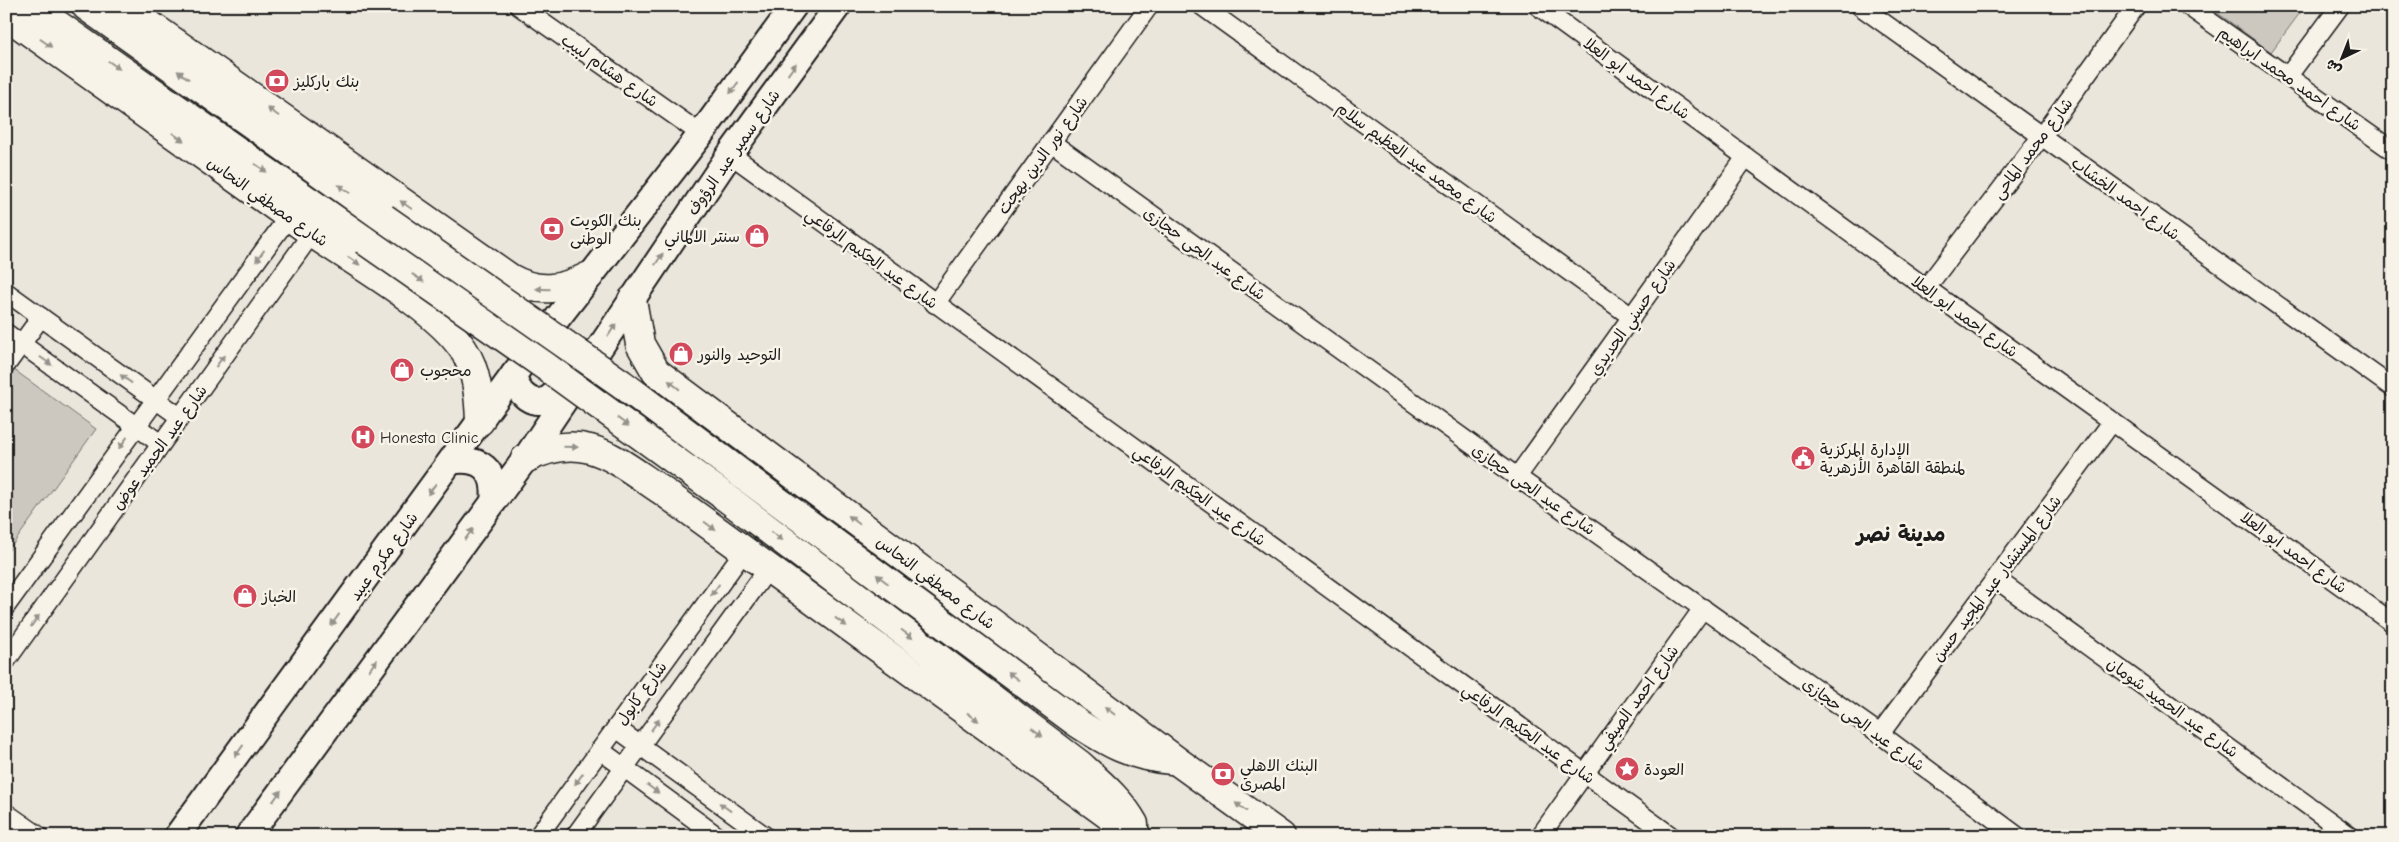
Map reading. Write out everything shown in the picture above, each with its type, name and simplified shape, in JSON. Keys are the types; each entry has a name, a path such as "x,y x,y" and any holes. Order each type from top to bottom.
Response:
{"main road":[{"path":"31,6 545,366 724,496 1079,764 1128,812 1138,836"},
{"path":"86,6 622,384 1076,722 1120,748 1146,758 1177,761"},
{"path":"123,6 510,278 534,289 560,288 589,276"},
{"name":"شارع مصطفي النحاس","path":"6,15 312,233 414,303 447,330 463,349 476,379 480,421"},
{"path":"414,303 433,300 442,295 456,282 463,264 463,245"},
{"name":"شارع مصطفي النحاس","path":"632,300 636,329 647,358 656,372 1177,761 1281,836"},
{"path":"661,490 657,478 656,465 664,441 672,431 683,424 712,415"},
{"path":"525,458 557,447 577,446 604,452 661,490 1138,836"}],"street":[{"name":"شارع هشام لبيب","path":"519,6 701,134"},
{"path":"589,276 701,134 794,6"},
{"name":"شارع سمير عبد الرؤوف","path":"632,300 730,154 838,6"},
{"name":"شارع نور الدين بهجت","path":"935,304 1148,6"},
{"name":"شارع محمد عبد العظيم سلام","path":"1202,6 1632,317"},
{"name":"شارع احمد ابو العلا","path":"1538,6 1926,288 2393,623"},
{"name":"شارع احمد الخشاب","path":"1860,6 2393,388"},
{"name":"شارع محمد الماحى","path":"1926,288 2041,137 2136,6"},
{"name":"شارع احمد محمد ابراهيم","path":"2188,6 2393,151"},
{"path":"2288,76 2340,6"},
{"name":"شارع عبد الحى حجازى","path":"1051,142 1517,477 1880,734 2017,836"},
{"name":"شارع عبد الحكيم الرفاعي","path":"730,154 1671,836"},
{"name":"شارع حسني الحديدي","path":"1517,477 1746,157"},
{"name":"شارع عبد الحميد عوض","path":"6,606 289,216"},
{"name":"شارع عبد الحميد عوض","path":"6,661 312,233"},
{"name":"شارع مكرم عبيد","path":"177,836 514,374 589,276"},
{"path":"6,292 180,417"},
{"path":"248,836 525,458 586,371 632,300"},
{"path":"6,365 41,317"},
{"path":"6,333 161,444"},
{"path":"514,374 517,390 523,396 537,401 552,396 573,372 586,371"},
{"name":"شارع المستشار عبد المجيد حسن","path":"1880,734 2112,422"},
{"path":"452,461 466,459 480,463 490,473 495,486 494,500"},
{"name":"شارع كابول","path":"538,836 744,551"},
{"name":"شارع كابول","path":"575,836 768,569"},
{"name":"شارع عبد الحميد شومان","path":"1996,579 2350,836"},
{"name":"شارع احمد الصيفي","path":"1540,836 1703,608"},
{"path":"616,728 765,836"},
{"path":"600,750 717,836"},
{"path":"6,813 39,836"}],"shaded area":[{"path":"2208,6 2305,6 2271,52"},
{"path":"6,364 96,429 6,554"}],"place":[{"name":"بنك باركليز","path":"277,81"},
{"name":"بنك الكويت الوطنى","path":"552,229"},
{"name":"سنتر الالماني","path":"757,236"},
{"name":"التوحيد والنور","path":"681,354"},
{"name":"محجوب","path":"402,370"},
{"name":"Honesta Clinic","path":"363,437"},
{"name":"الإدارة المركزية لمنطقة القاهرة الأزهرية","path":"1803,458"},
{"name":"الخباز","path":"245,596"},
{"name":"العودة","path":"1627,769"},
{"name":"البنك الاهلي المصرى","path":"1223,774"}],"district":[{"name":"مدينة نصر","path":"1901,534"}]}
